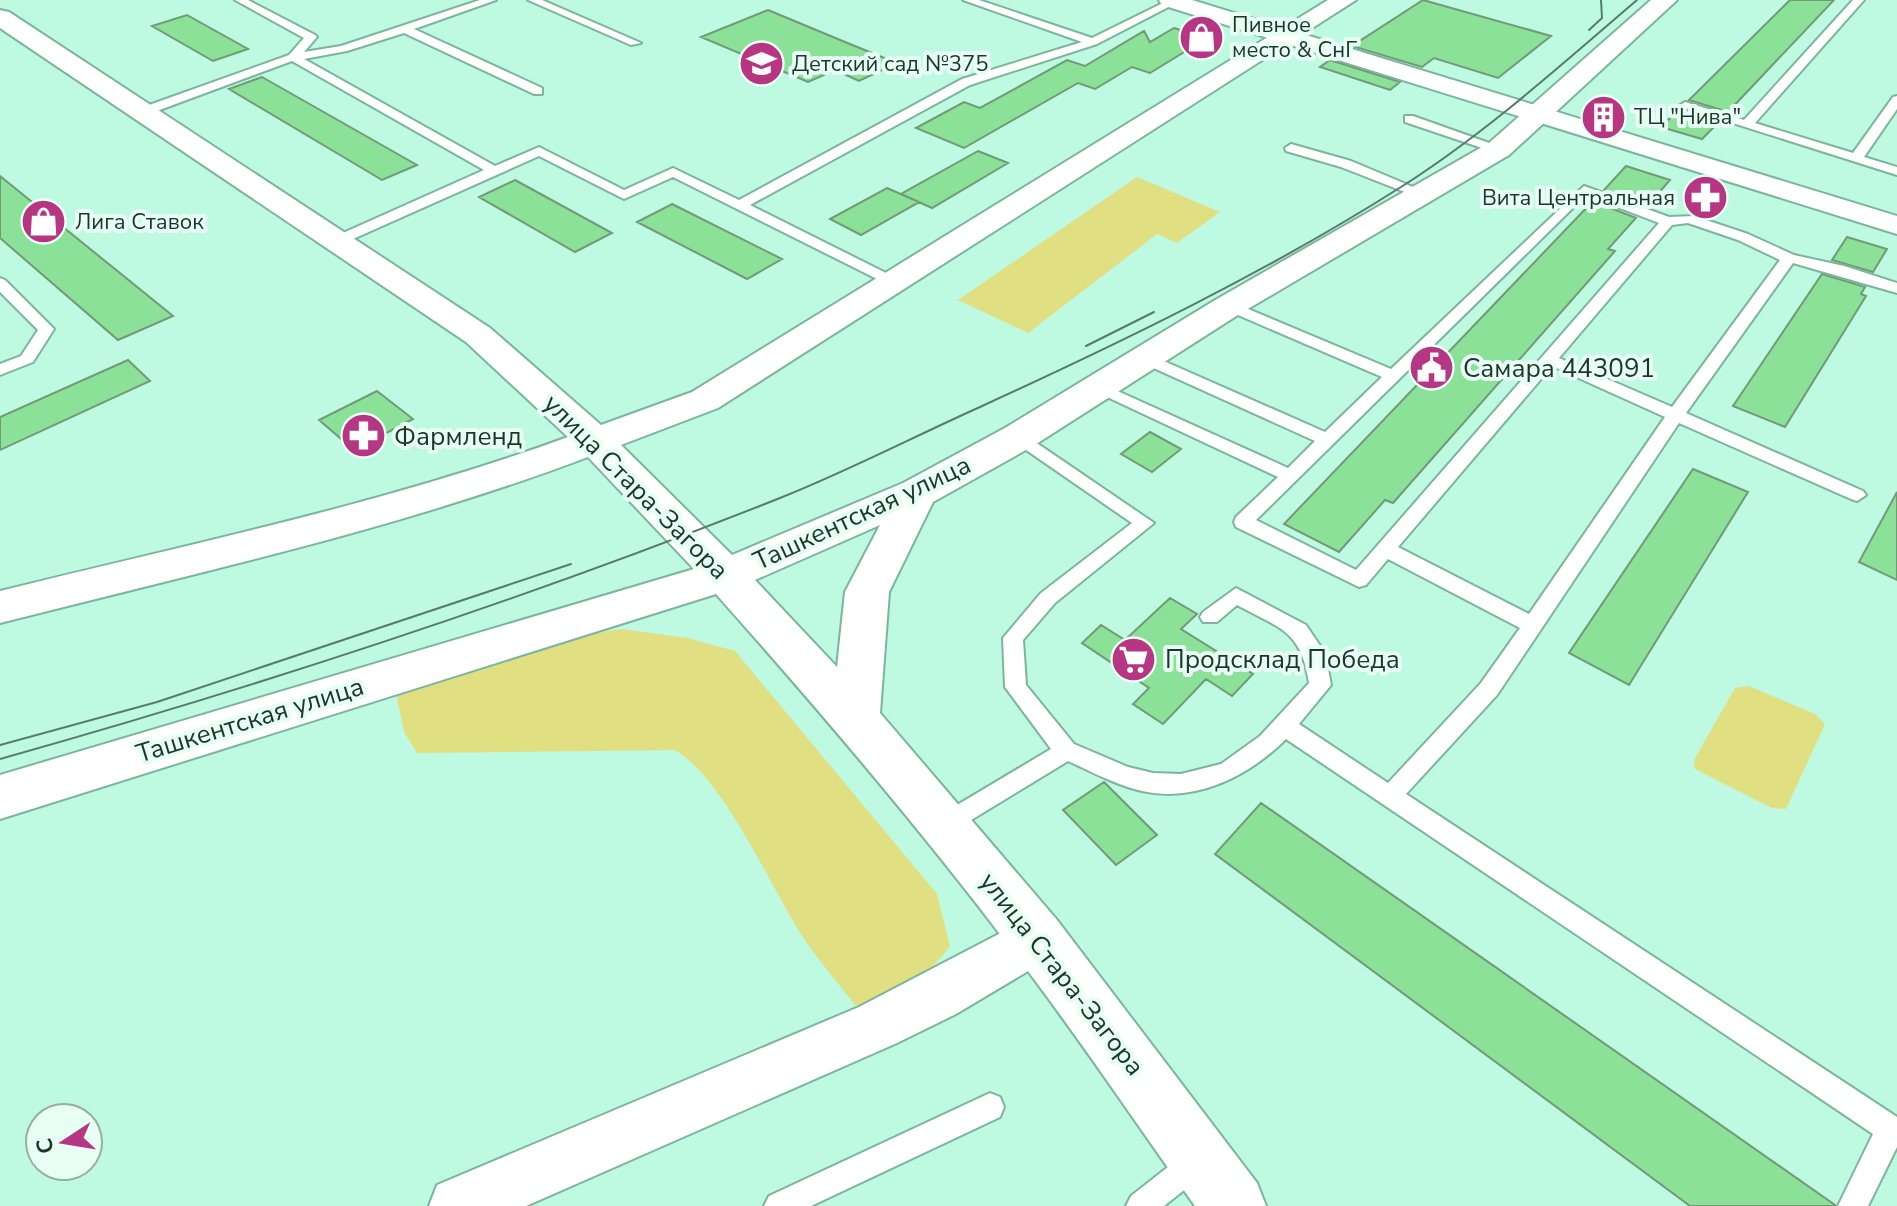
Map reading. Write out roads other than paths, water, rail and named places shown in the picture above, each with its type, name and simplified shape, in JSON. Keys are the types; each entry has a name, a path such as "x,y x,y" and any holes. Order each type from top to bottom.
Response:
{"main road":[{"path":"0,607 319,526 508,473 705,400 1344,0"},
{"name":"Ташкентская улица","path":"0,797 724,576 917,493 1019,437 1229,306 1425,195 1499,149 1665,0"},
{"name":"улица Стара-Загора","path":"0,17 478,335 593,440 856,718 945,824 1037,938 1202,1158 1234,1206"},
{"path":"856,718 867,592 917,493"}],"street":[{"path":"1172,1 1897,225"},
{"path":"458,1206 878,1025 938,996 1037,938"}],"lane":[{"path":"240,0 311,37 293,57"},
{"path":"142,112 293,57 343,49 491,0"},
{"path":"533,0 635,43"},
{"path":"968,0 1093,42"},
{"path":"1747,125 1859,0"},
{"path":"739,205 966,82 1093,42 1172,1"},
{"path":"407,30 538,91"},
{"path":"293,57 495,171"},
{"path":"1856,158 1897,100"},
{"path":"1685,106 1897,171"},
{"path":"1409,119 1499,149"},
{"path":"1291,148 1346,164 1425,195"},
{"path":"339,240 539,151 624,195 673,172 893,282"},
{"path":"1668,221 1359,580 1243,522 1584,190 1668,221 1689,219 1743,237 1789,258 1839,269 1897,288"},
{"path":"1390,796 1489,689 1674,417 1789,258"},
{"path":"0,283 46,329 27,359 0,370"},
{"path":"1229,306 1392,375"},
{"path":"1144,358 1325,439"},
{"path":"1549,359 1674,417 1857,495"},
{"path":"1096,388 1289,475"},
{"path":"1019,437 1145,523 1048,598 1013,638 1016,687 1066,751 1151,783 1201,783 1244,764 1286,727 1320,685 1315,653 1299,630 1236,595 1210,617"},
{"path":"1387,550 1532,625"},
{"path":"1286,727 1894,1131 1853,1206"},
{"path":"945,824 1066,751"},
{"path":"779,1206 990,1107"},
{"path":"1141,1206 1202,1158"}],"tram line":[{"path":"1589,30 1602,18 1601,0"},
{"path":"0,759 393,639 684,535 855,465 1141,331 1247,277 1350,218 1463,144 1637,0"},
{"path":"1086,346 1154,312"},
{"path":"0,745 157,702 571,564"}],"place":[{"name":"Пивное место & СнГ","path":"1201,38"},
{"name":"Детский сад №375","path":"761,64"},
{"name":"ТЦ \"Нива\"","path":"1603,117"},
{"name":"Вита Центральная","path":"1706,198"},
{"name":"Лига Ставок","path":"44,222"},
{"name":"Самара 443091","path":"1432,368"},
{"name":"Фармленд","path":"363,436"},
{"name":"Продсклад Победа","path":"1134,659"}]}
